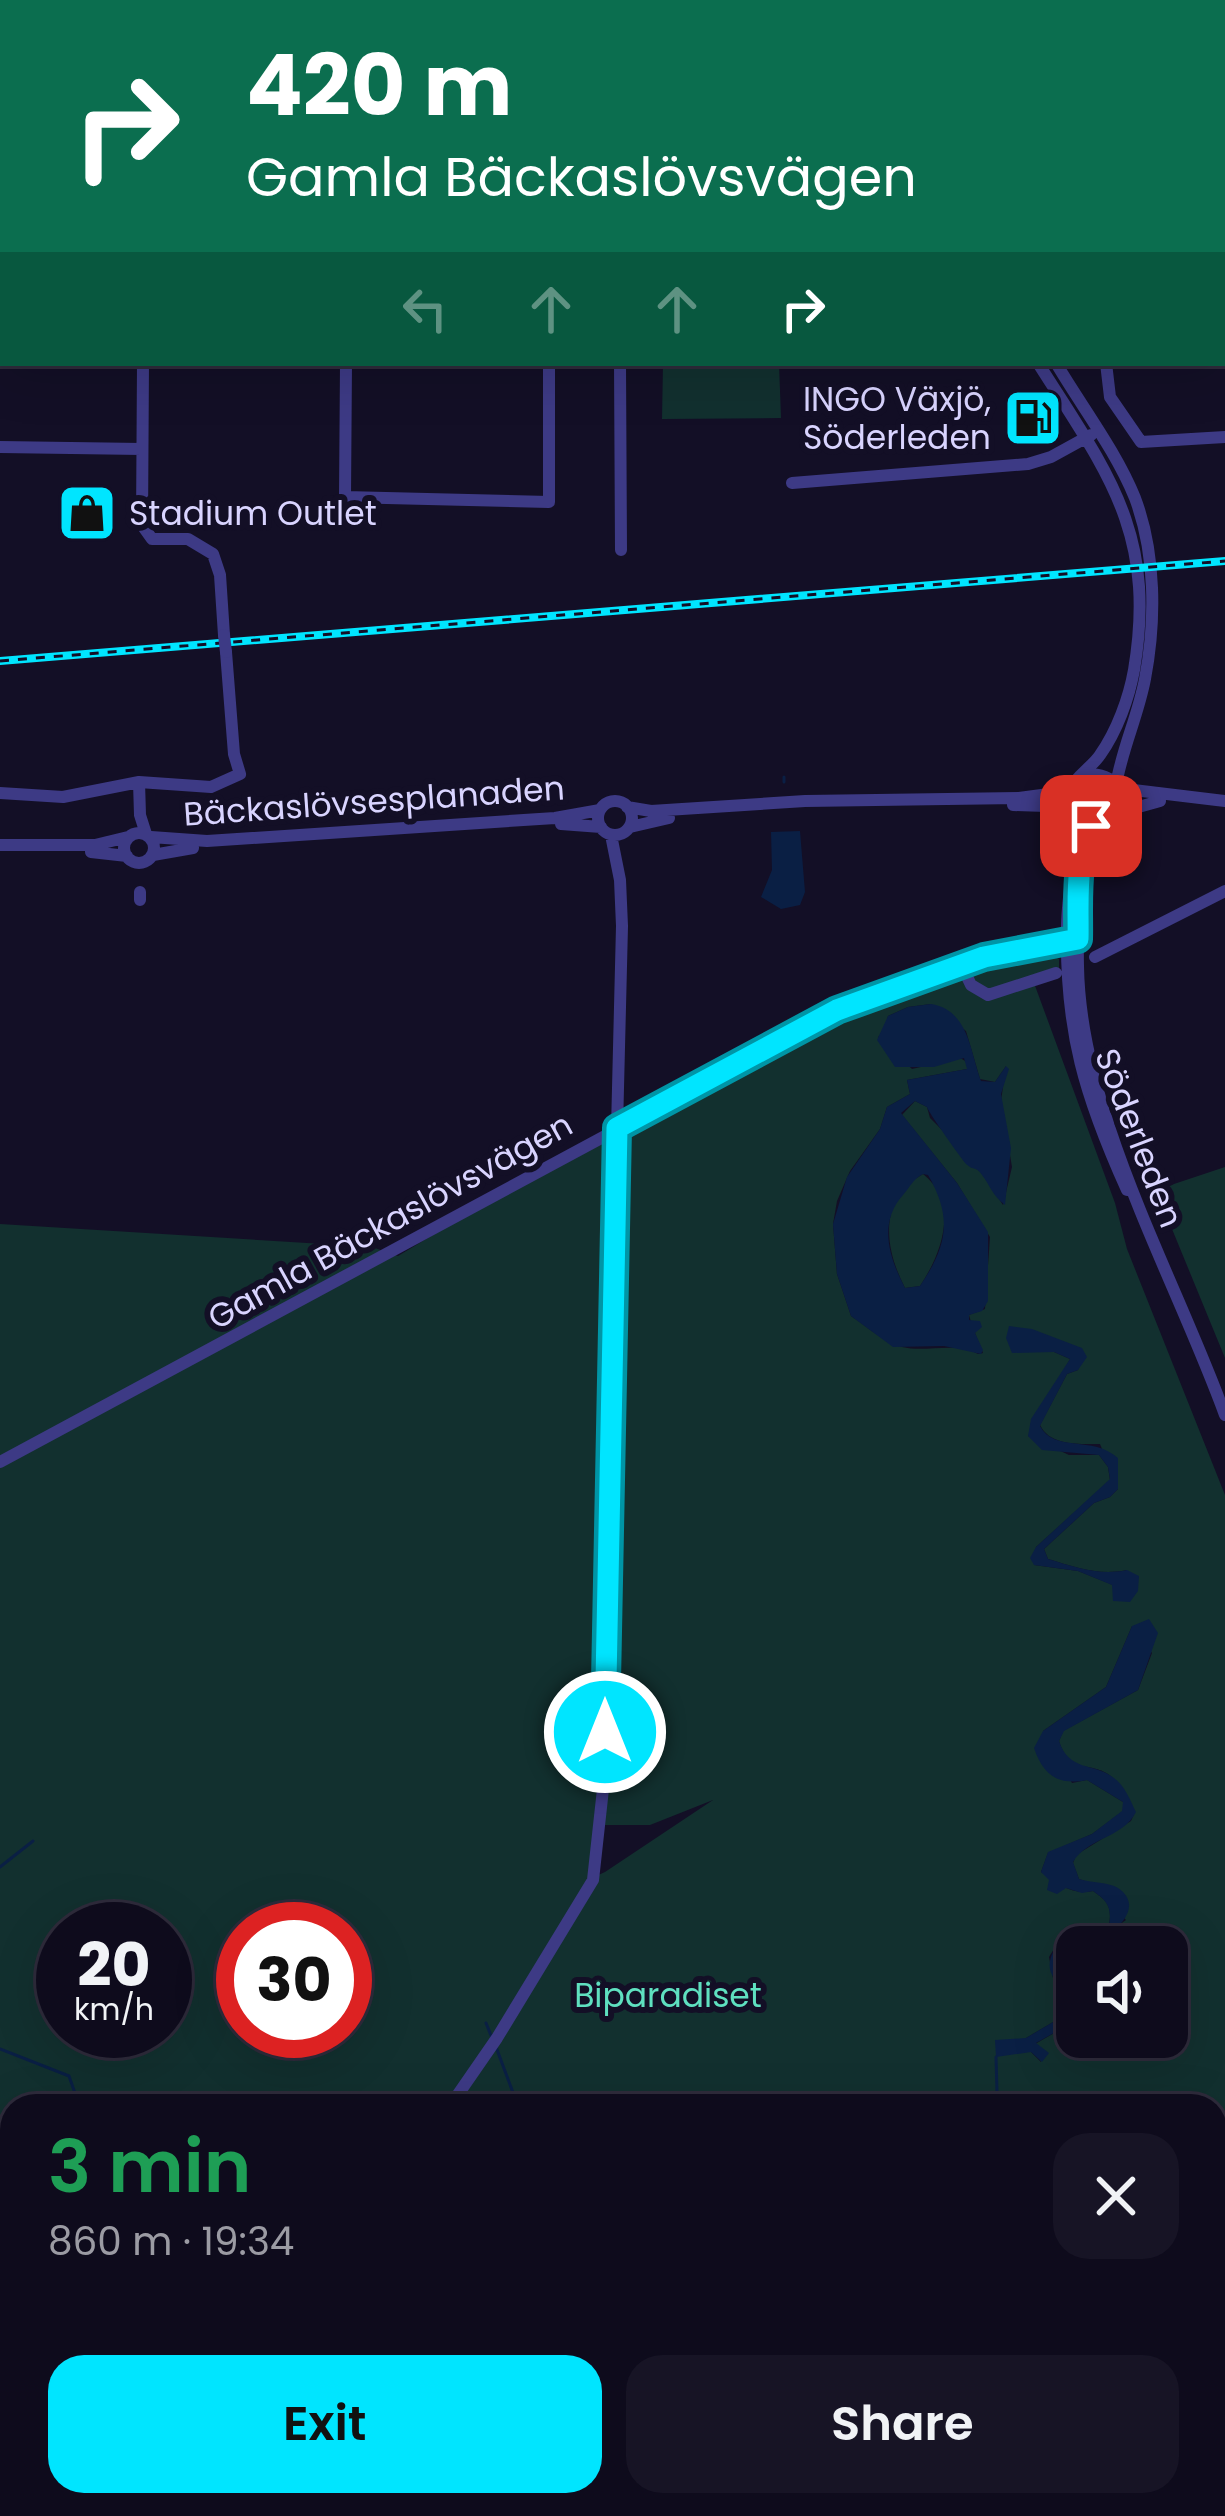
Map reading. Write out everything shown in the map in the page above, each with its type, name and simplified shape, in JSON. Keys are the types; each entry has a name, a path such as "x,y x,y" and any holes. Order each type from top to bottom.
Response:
{"street":[{"path":"0,793 63,797 139,782 211,787 240,774 234,754 220,574 213,554 188,539 152,539 142,525 143,366"},
{"path":"346,366 346,497 549,502 549,366"},
{"path":"620,366 621,550"},
{"name":"Söderleden","path":"1040,366 1129,484 1139,510 1152,598 1145,678 1117,787 1120,803 1107,820 1090,862 1072,940"},
{"name":"Söderleden","path":"1057,366 1120,496 1135,554 1138,640 1120,716 1102,754 1068,802 1075,853 1072,940 1081,1013 1097,1086 1225,1414"},
{"path":"1106,366 1110,397 1141,442 1225,437"},
{"path":"792,484 1028,464 1091,435"},
{"path":"0,447 142,449"},
{"path":"1083,778 1179,798 1225,801"},
{"name":"Bäckaslövsesplanaden","path":"0,849 95,845 139,836 208,841 555,818 600,810 612,802 666,811 806,801 1019,798 1049,794 1083,778"},
{"path":"127,856 124,848 139,836 139,782"},
{"path":"1073,815 1086,825 1144,803 1179,798"},
{"name":"Bäckaslövsesplanaden","path":"0,849 94,852 127,856 140,863 153,855 193,848 583,824 616,831 682,817 841,807 1046,806 1073,815"},
{"path":"458,2094 592,1880 605,1772 622,901 616,831 632,815 627,807"},
{"name":"Bäckaslövsesplanaden","path":"600,810 616,831"},
{"name":"Bäckaslövsesplanaden","path":"139,836 154,844 153,855"},
{"path":"1095,957 1225,891"},
{"name":"Gamla Bäckaslövsvägen","path":"0,1462 837,1010 1022,947 1072,940"},
{"path":"962,966 971,985 988,995 1056,973"}],"green space":[{"path":"663,366 779,366 781,418 662,419"},
{"name":"Biparadiset","path":"1042,950 1059,959 1059,976 1034,983 1115,1203 1127,1249 1225,1495 1225,2094 0,2094 0,1224 372,1247 398,1256 782,1046 843,1020 837,1011 962,966","holes":["931,1004 966,1031 980,1079 995,1082 1006,1066 1001,1101 1012,1167 1003,1205 981,1172 964,1161 953,1141 930,1118 927,1107 915,1101 902,1115 957,1183 990,1237 985,1309 969,1315 971,1322 980,1321 975,1333 983,1353 978,1354 902,1347 851,1316 837,1274 833,1224 850,1171 880,1129 887,1107 910,1094 907,1080 967,1069 967,1062 960,1058 912,1069 878,1037 888,1016","1081,1348 1078,1370 1067,1374 1040,1425 1058,1440 1100,1444 1118,1489 1094,1503 1044,1549 1048,1559 1077,1568 1127,1570 1113,1601 1113,1585 1078,1571 1034,1565 1036,1547 1110,1480 1099,1455 1069,1455 1028,1436 1070,1359 1054,1352 1012,1352","1132,1626 1152,1653 1138,1690 1063,1731 1059,1741 1076,1764 1113,1778 1135,1812 1131,1821 1076,1855 1073,1863 1079,1879 1091,1883 1126,1920 1118,1926 1188,1926 1188,2058 1056,2058 1056,2032 1035,2044 1041,2062 1031,2052 1022,2051 1026,2038 1056,2020 1056,1980 1049,1957 1056,1946 1056,1926 1107,1926 1110,1914 1105,1901 1093,1891 1072,1890 1041,1872 1048,1853 1092,1834 1123,1811 1123,1802 1087,1780 1072,1783 1043,1731 1106,1687","713,1800 605,1872 594,1877 600,1825 650,1825"]},
{"path":"1225,1167 1225,1358 1156,1190"},
{"path":"923,1174 941,1199 944,1228 920,1286 905,1288 893,1256 889,1225 898,1197"}],"water":[{"path":"800,831 805,892 800,905 781,909 761,897 772,870 771,832"},
{"path":"931,1004 953,1014 966,1034 981,1081 995,1082 1006,1066 1009,1069 1001,1094 1011,1148 1005,1205 980,1172 966,1164 927,1107 915,1101 901,1113 957,1183 988,1232 988,1301 982,1311 969,1315 969,1320 980,1321 982,1327 975,1333 981,1354 944,1346 893,1347 851,1316 837,1274 833,1224 847,1177 880,1129 887,1107 910,1094 907,1080 967,1069 964,1058 934,1067 895,1067 877,1040 888,1016","holes":["928,1175 944,1218 941,1245 920,1286 905,1288 894,1264 888,1229 895,1206 914,1181"]},
{"path":"1009,1326 1032,1329 1082,1348 1087,1357 1078,1370 1067,1374 1040,1426 1055,1439 1097,1447 1118,1458 1118,1489 1094,1503 1044,1549 1048,1559 1068,1565 1127,1570 1139,1576 1138,1591 1130,1602 1113,1601 1112,1585 1078,1571 1034,1565 1030,1558 1036,1547 1110,1479 1099,1455 1042,1450 1028,1436 1031,1419 1070,1359 1054,1352 1012,1353 1006,1338"},
{"path":"1149,1619 1158,1633 1138,1690 1064,1731 1059,1741 1069,1758 1118,1781 1136,1812 1123,1827 1073,1862 1079,1879 1118,1888 1127,1897 1126,1917 1118,1926 1109,1926 1109,1910 1093,1891 1066,1888 1057,1894 1047,1890 1049,1880 1041,1872 1048,1852 1092,1834 1122,1811 1123,1802 1087,1780 1053,1776 1034,1748 1043,1731 1106,1687 1132,1626"},
{"path":"1056,1947 1056,1980 1050,1965"},
{"path":"1056,2020 1056,2032 1036,2043 1049,2053 1042,2062 1031,2052 996,2057 995,2040 1026,2038"}],"waterway":[{"path":"784,777 784,782"},
{"path":"0,1867 33,1841"},
{"path":"486,2023 492,2038"},
{"path":"496,2047 514,2094"},
{"path":"0,2049 69,2076 75,2094"},
{"path":"996,2057 997,2092"}],"railway":[{"path":"0,661 1225,561"}],"place":[{"name":"INGO Växjö, Söderleden","path":"1033,418"},
{"name":"Stadium Outlet","path":"87,513"}],"route":[{"path":"605,1732 617,1128 837,1010 984,957 1078,939 1082,866 1086,843 1096,826 1091,826"}]}
